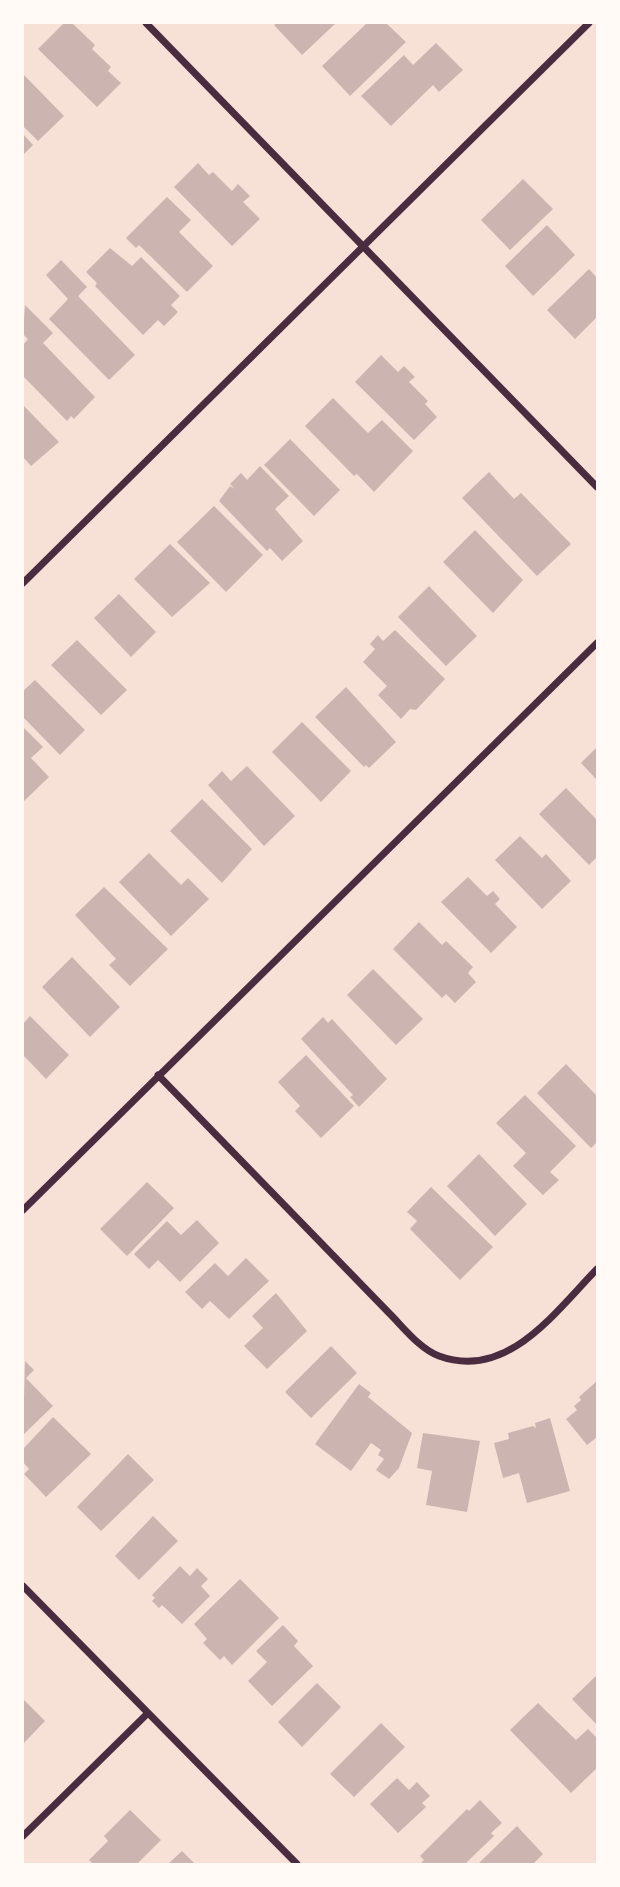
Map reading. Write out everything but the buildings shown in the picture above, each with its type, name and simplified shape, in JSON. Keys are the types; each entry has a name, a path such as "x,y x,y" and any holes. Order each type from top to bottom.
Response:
{"street":[{"path":"146,23 597,487"},
{"path":"23,583 364,249 589,23"},
{"path":"23,1210 597,643"},
{"path":"158,1075 415,1340 437,1355 467,1361 489,1360 513,1349 597,1269"},
{"path":"23,1586 297,1864"},
{"path":"23,1836 148,1713"}]}
